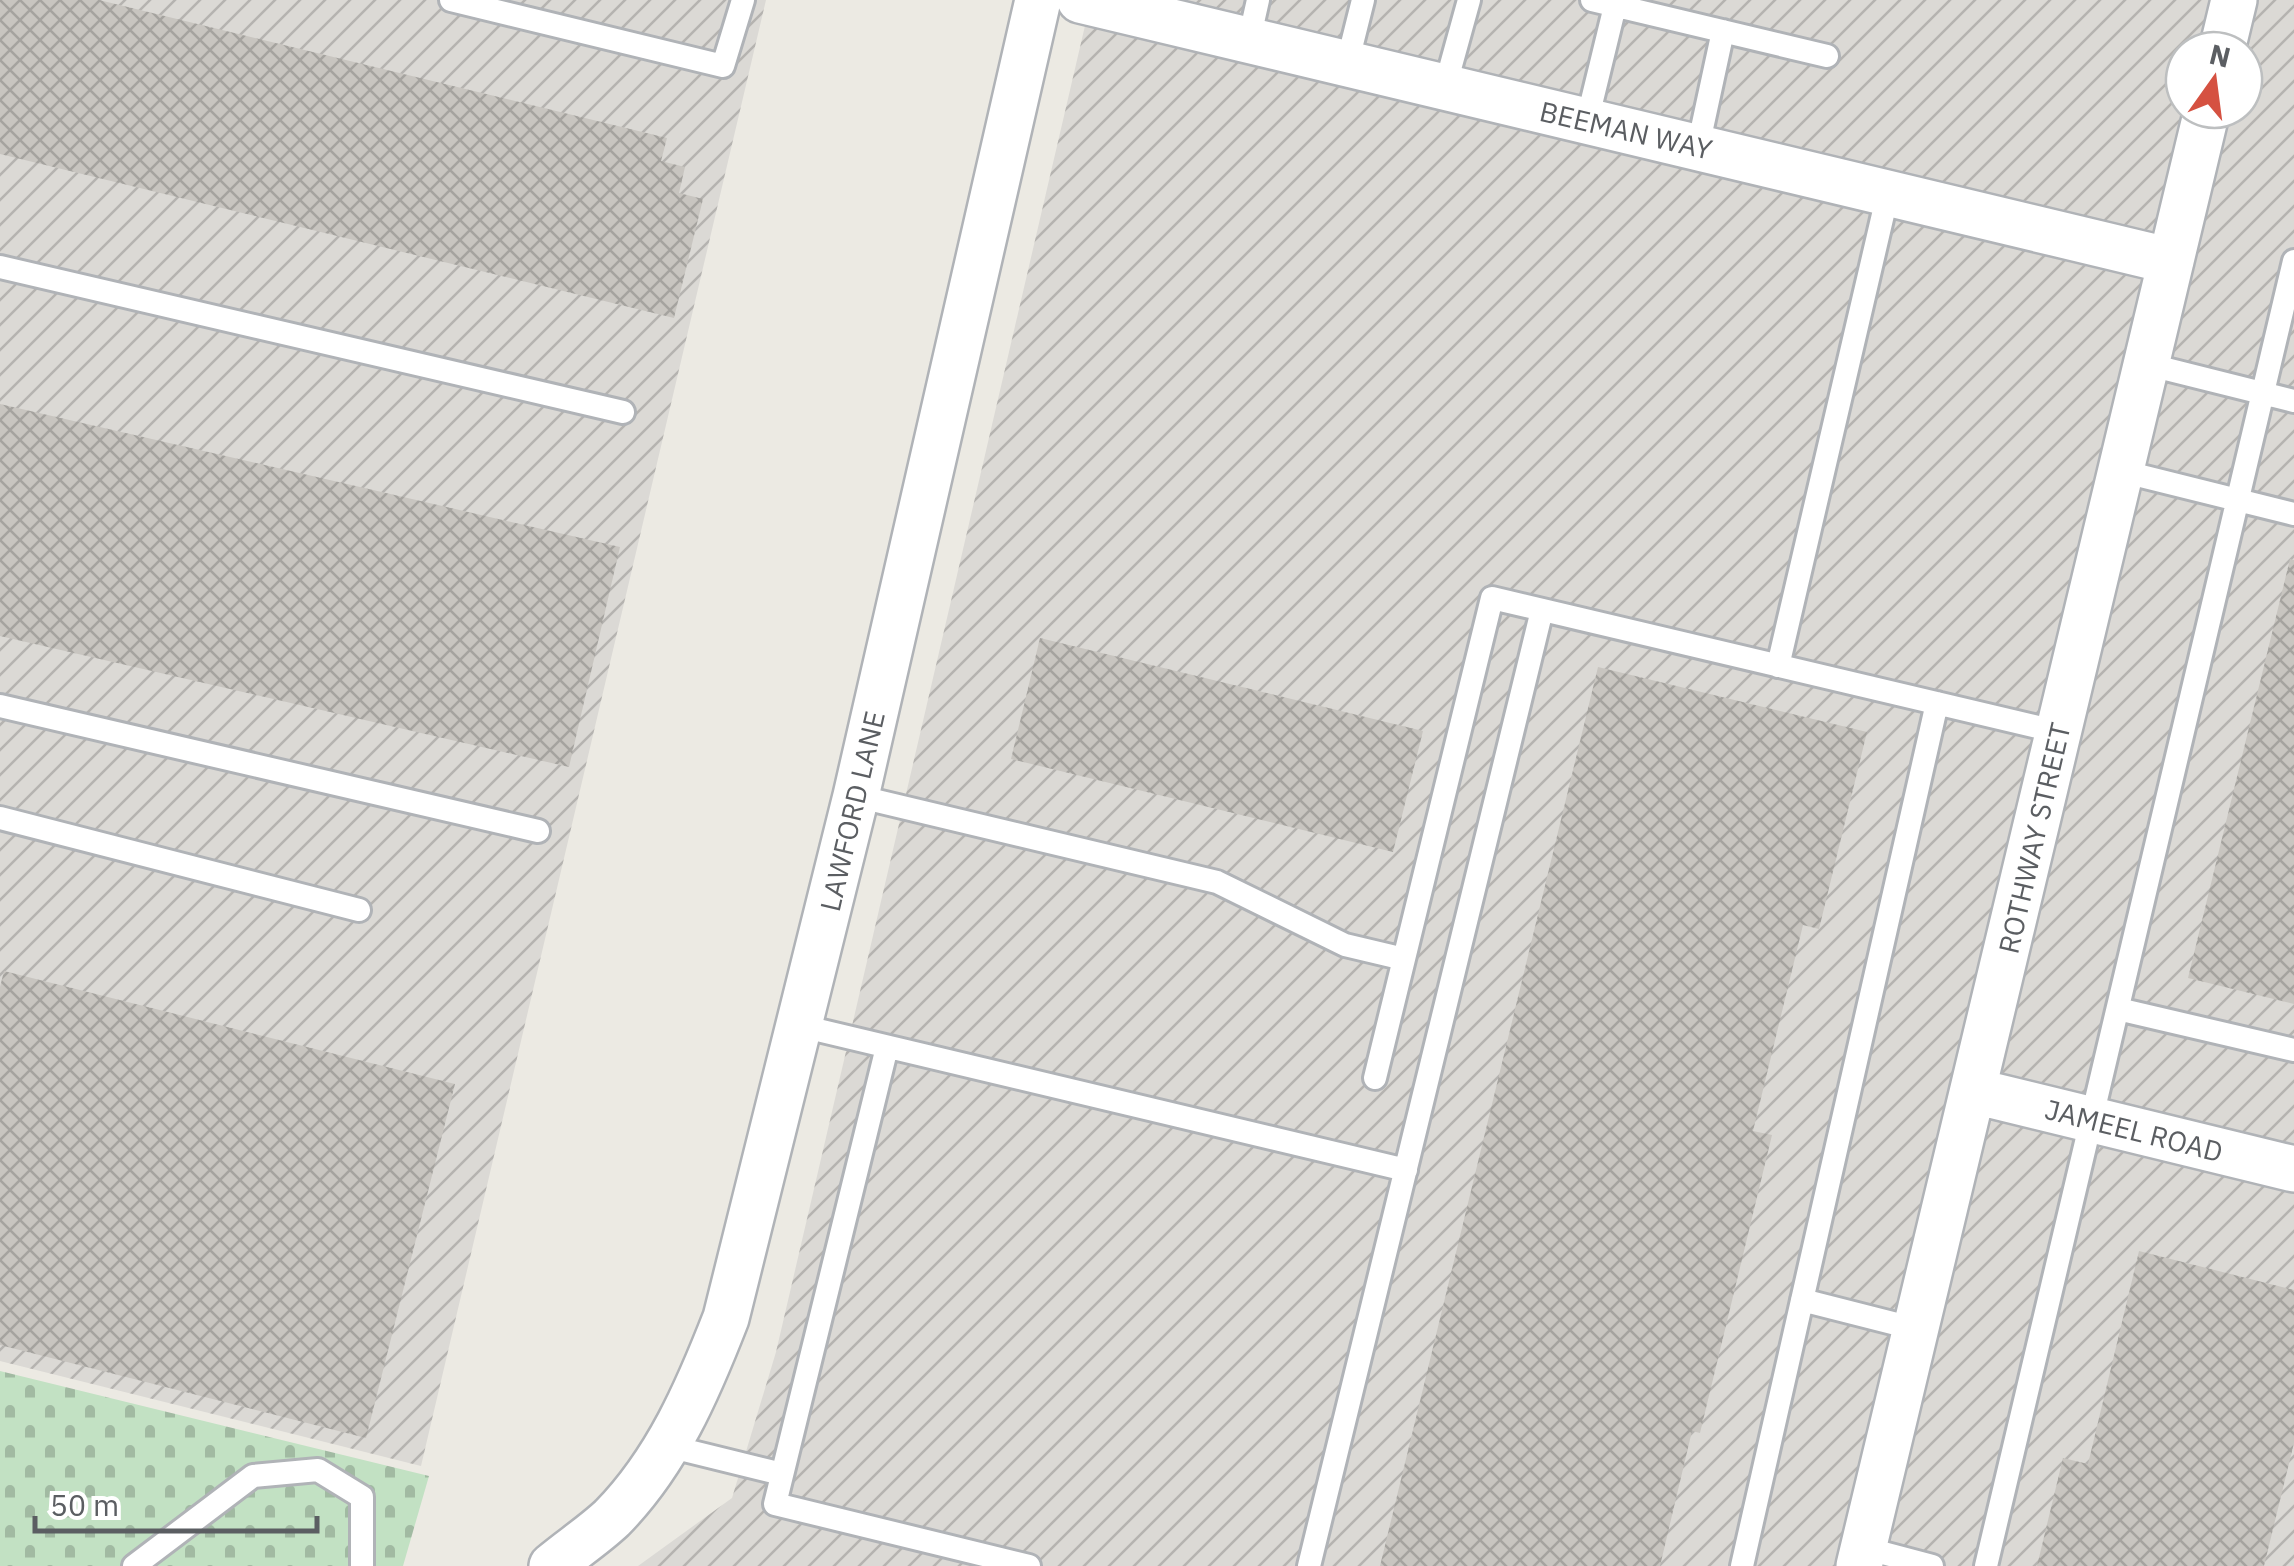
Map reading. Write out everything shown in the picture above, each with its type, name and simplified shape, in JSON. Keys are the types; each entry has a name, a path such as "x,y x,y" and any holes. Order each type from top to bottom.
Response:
{"street":[{"name":"LAWFORD LANE","path":"552,1566 612,1518 668,1446 696,1394 726,1318 802,1026 1038,0"},
{"name":"BEEMAN WAY","path":"1080,0 1254,20 1348,64 2171,261"},
{"path":"2227,30 2234,0"},
{"name":"ROTHWAY STREET","path":"1861,1557 2202,130"},
{"name":"JAMEEL ROAD","path":"1974,1091 2294,1169"}],"lane":[{"path":"452,0 724,66 743,0"},
{"path":"1348,64 1363,0"},
{"path":"1445,87 1469,0"},
{"path":"1587,121 1604,3 1827,56"},
{"path":"1698,148 1723,31"},
{"path":"1778,666 1888,193"},
{"path":"1986,1566 2294,260"},
{"path":"0,267 623,412"},
{"path":"2146,364 2294,400"},
{"path":"2121,471 2294,514"},
{"path":"1375,1078 1492,598 2059,732"},
{"path":"1309,1566 1542,610"},
{"path":"1742,1566 1937,703"},
{"path":"0,706 538,831"},
{"path":"856,796 1217,882 1345,945 1404,959"},
{"path":"0,818 359,910"},
{"path":"2118,1009 2294,1050"},
{"path":"802,1026 1406,1170"},
{"path":"887,1047 775,1504 1029,1566"},
{"path":"1802,1300 1916,1329"},
{"path":"668,1446 782,1474"},
{"path":"134,1566 253,1476 318,1470 362,1497 362,1566"},
{"path":"1861,1557 1932,1566"}],"shaded area":[{"path":"0,0 766,0 421,1466 0,1361"},
{"path":"1091,0 2294,0 2294,1566 638,1566 732,1498 776,1352"}],"green space":[{"path":"0,1371 429,1476 403,1566 0,1566"}],"building":[{"path":"0,0 99,0 667,138 661,161 685,167 679,193 703,199 674,318 0,154"},
{"path":"0,404 620,547 569,767 0,636"},
{"path":"2290,559 2294,560 2294,1004 2188,978"},
{"path":"1040,638 1423,731 1393,852 1011,759"},
{"path":"1598,667 1867,732 1819,929 1803,925 1753,1131 1772,1135 1700,1433 1692,1431 1660,1566 1380,1566"},
{"path":"4,971 455,1084 366,1438 0,1345 0,987"},
{"path":"2139,1251 2294,1290 2294,1443 2264,1566 2037,1566 2063,1458 2088,1464"}]}
